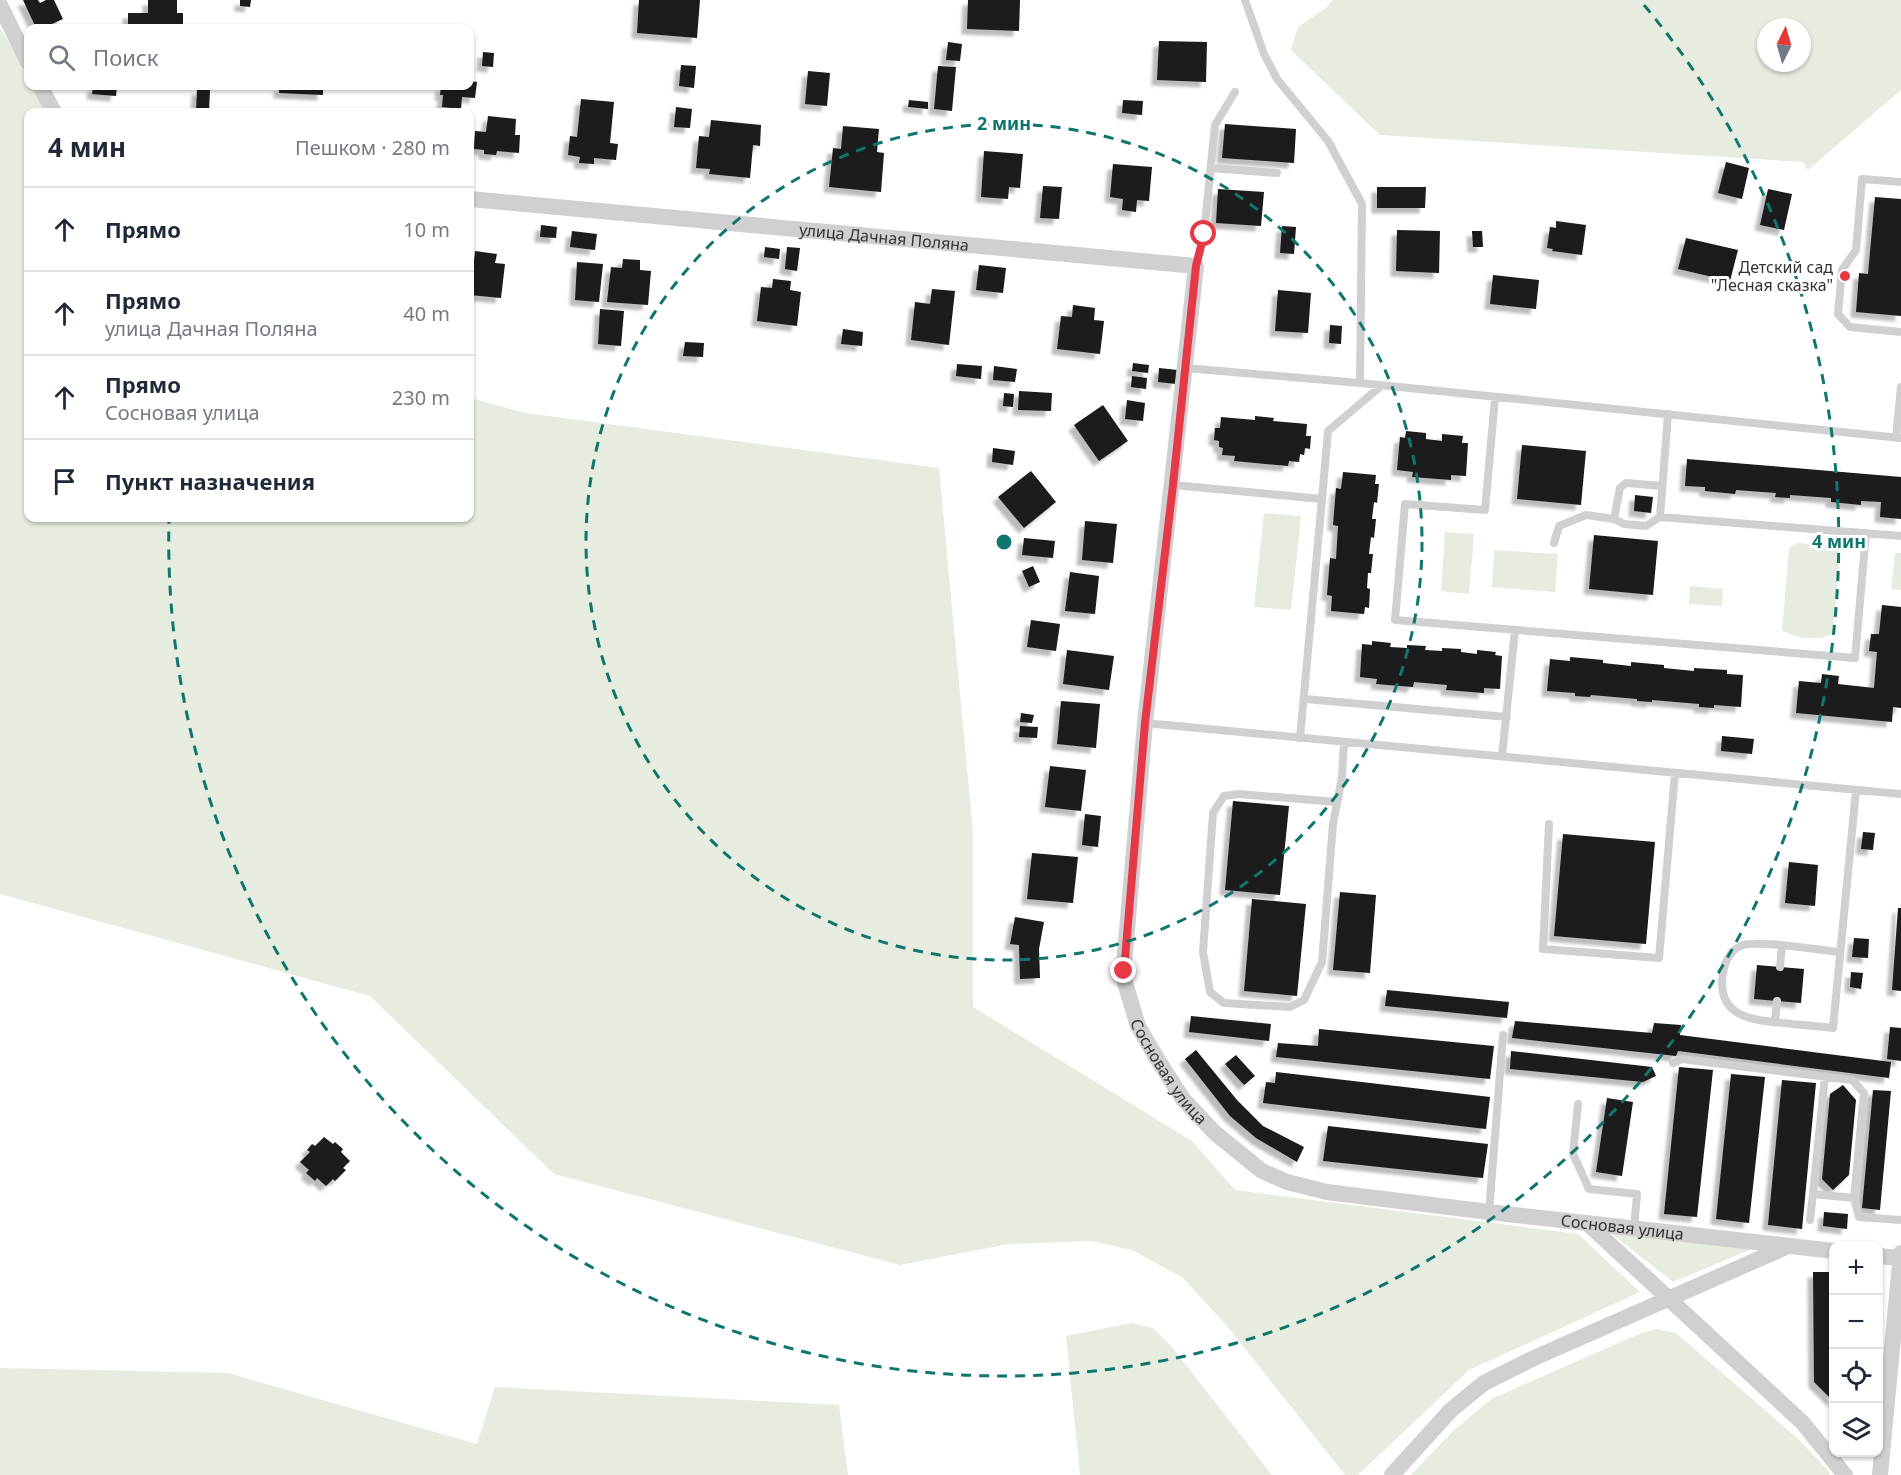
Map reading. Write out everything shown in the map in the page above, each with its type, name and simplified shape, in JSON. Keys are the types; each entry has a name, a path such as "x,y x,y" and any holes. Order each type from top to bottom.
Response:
{"street":[{"path":"0,5 24,54"},
{"path":"42,90 52,108"},
{"name":"улица Дачная Поляна","path":"474,200 1196,266"},
{"path":"1186,369 1196,266"},
{"name":"Сосновая улица","path":"1186,369 1145,723 1123,976 1138,1026 1184,1099 1215,1133 1262,1171 1287,1182 1327,1192 1829,1251"},
{"path":"1587,1223 1802,1422 1845,1475"},
{"path":"1392,1475 1451,1410 1484,1383 1534,1358 1787,1247"},
{"path":"1880,1475 1892,1390 1901,1253"},
{"path":"1883,1256 1900,1258"}],"lane":[{"path":"1245,0 1264,54 1277,79 1328,141 1362,204 1360,383"},
{"path":"1196,266 1204,234 1215,126 1235,93"},
{"path":"1211,168 1277,173"},
{"path":"1901,182 1862,179 1856,250 1842,270 1838,314 1850,327 1901,332"},
{"path":"1186,369 1360,383 1898,438 1901,387"},
{"path":"1300,738 1328,431 1381,386"},
{"path":"1495,398 1485,510 1404,504 1395,620 1856,658 1866,533"},
{"path":"1660,517 1668,414"},
{"path":"1614,519 1620,488 1626,483 1662,486"},
{"path":"1173,485 1322,499"},
{"path":"1554,543 1559,526 1586,515 1614,519 1624,524 1647,526 1660,517 1901,536"},
{"path":"1502,756 1515,630"},
{"path":"1305,699 1507,717"},
{"path":"1145,723 1901,794"},
{"path":"1337,802 1238,794 1224,796 1213,813 1203,952 1209,992 1224,1003 1290,1007 1304,1000 1322,962 1333,824 1342,777 1344,742"},
{"path":"1549,824 1543,949 1659,958 1675,773"},
{"path":"1840,952 1753,943 1737,948 1731,953 1723,971 1723,993 1732,1009 1751,1020 1833,1028 1856,790"},
{"path":"1780,967 1782,946"},
{"path":"1775,1022 1777,1001"},
{"path":"1489,1212 1503,1035"},
{"path":"1673,1063 1682,1059 1852,1080 1864,1093 1854,1198 1859,1217 1901,1220"},
{"path":"1810,1220 1825,1076"},
{"path":"1578,1104 1573,1154 1588,1189 1637,1194 1634,1228"},
{"path":"1813,1194 1854,1198"}],"shaded area":[{"path":"1332,0 1901,0 1901,90 1808,170 1803,162 1380,135 1291,50 1298,27 1327,7"},
{"path":"0,28 24,67 24,90 39,90 50,108 24,108 24,522 474,522 474,399 526,413 939,468 973,832 973,1007 1192,1141 1235,1190 1578,1234 1640,1292 1469,1370 1358,1475 1345,1475 1228,1327 1182,1277 1132,1250 1091,1241 1009,1244 900,1265 554,1174 370,996 0,894"},
{"path":"1264,513 1301,516 1291,610 1254,607"},
{"path":"1445,532 1474,534 1469,594 1441,591"},
{"path":"1798,543 1831,546 1840,552 1833,634 1820,638 1807,638 1782,630 1789,548"},
{"path":"1494,550 1558,554 1555,592 1492,587"},
{"path":"1895,553 1901,553 1901,590 1891,589"},
{"path":"1690,586 1723,589 1722,606 1689,604"},
{"path":"1608,1231 1752,1249 1673,1282"},
{"path":"1132,1323 1153,1328 1172,1347 1272,1475 1080,1475 1066,1336"},
{"path":"1656,1329 1676,1333 1797,1438 1830,1475 1411,1475 1453,1431 1491,1399 1639,1334"},
{"path":"0,1368 228,1373 477,1444 495,1387 839,1405 848,1475 0,1475"}],"building":[{"path":"23,0 38,0 40,3 54,0 63,19 52,24 34,24"},
{"path":"148,0 177,0 177,13 183,13 183,24 128,24 128,13 148,13"},
{"path":"240,0 251,0 250,7 240,6"},
{"path":"639,0 700,0 697,38 637,33"},
{"path":"968,0 1020,0 1019,31 967,29"},
{"path":"1159,41 1207,42 1206,82 1157,80"},
{"path":"948,42 962,44 960,61 946,60"},
{"path":"483,52 494,53 493,67 482,66"},
{"path":"681,65 696,66 694,88 679,86"},
{"path":"938,66 956,67 952,111 934,109"},
{"path":"808,71 830,73 827,106 805,104"},
{"path":"474,82 477,82 475,98 462,97 461,108 442,107 443,95 440,95 441,90 474,90"},
{"path":"92,90 117,90 116,96 92,94"},
{"path":"197,90 210,90 209,108 196,108"},
{"path":"279,90 323,90 323,95 279,93"},
{"path":"581,99 614,102 610,143 618,144 616,160 594,158 594,164 579,163 580,157 568,155 570,136 577,137"},
{"path":"909,100 928,102 928,109 908,107"},
{"path":"1123,100 1143,101 1142,115 1122,113"},
{"path":"676,107 692,109 690,128 674,127"},
{"path":"488,116 516,119 515,135 520,135 519,153 497,151 496,155 484,154 484,150 474,149 475,131 486,132"},
{"path":"711,120 761,125 760,146 753,145 750,178 709,174 710,169 696,168 699,136 709,137"},
{"path":"1225,124 1296,129 1294,163 1222,158"},
{"path":"843,126 879,129 877,152 884,153 881,192 829,187 833,148 841,149"},
{"path":"984,151 1023,154 1020,188 1009,187 1008,199 981,197"},
{"path":"1726,162 1749,168 1742,199 1718,193"},
{"path":"1113,164 1152,167 1149,201 1137,200 1136,212 1122,210 1123,199 1110,197"},
{"path":"1043,186 1062,187 1059,219 1040,218"},
{"path":"1377,187 1426,187 1425,208 1377,208"},
{"path":"1218,189 1264,192 1261,226 1216,223"},
{"path":"1768,189 1792,194 1784,230 1760,225"},
{"path":"1875,197 1901,199 1901,316 1856,312 1859,273 1868,274"},
{"path":"1556,221 1586,225 1582,255 1552,251 1553,249 1547,248 1550,227 1556,228"},
{"path":"541,225 557,227 556,238 540,237"},
{"path":"1282,226 1296,227 1294,254 1280,253"},
{"path":"1397,230 1440,231 1439,273 1396,271"},
{"path":"572,231 597,234 595,250 570,247"},
{"path":"1472,231 1482,231 1483,247 1473,247"},
{"path":"1686,238 1738,250 1730,281 1678,269"},
{"path":"765,247 780,249 779,259 764,257"},
{"path":"787,247 800,248 797,271 785,269"},
{"path":"475,251 497,254 495,263 505,264 501,298 474,295"},
{"path":"623,259 640,260 640,270 651,271 648,305 607,302 611,267 622,268"},
{"path":"577,262 603,264 599,302 575,300"},
{"path":"979,265 1006,268 1003,293 976,290"},
{"path":"1493,275 1539,280 1536,309 1490,304"},
{"path":"773,279 791,281 790,290 801,292 797,326 757,321 761,287 772,288"},
{"path":"932,289 955,291 949,345 911,340 915,302 930,304"},
{"path":"1278,290 1311,293 1308,333 1275,331"},
{"path":"1073,305 1095,308 1094,320 1104,321 1100,354 1057,349 1061,316 1072,317"},
{"path":"600,309 624,311 621,346 598,344"},
{"path":"1330,325 1342,326 1341,344 1329,343"},
{"path":"843,329 863,332 862,346 841,344"},
{"path":"685,342 704,343 703,357 683,356"},
{"path":"1133,363 1149,365 1148,373 1132,371"},
{"path":"957,364 982,366 981,379 956,376"},
{"path":"994,366 1017,369 1015,382 993,380"},
{"path":"1159,368 1178,370 1176,384 1158,382"},
{"path":"1132,376 1147,378 1146,389 1131,387"},
{"path":"1019,391 1052,393 1051,411 1018,410"},
{"path":"1004,393 1014,394 1013,407 1003,406"},
{"path":"1127,400 1145,403 1143,421 1125,419"},
{"path":"1103,405 1128,441 1099,461 1074,425"},
{"path":"1255,416 1274,418 1273,421 1307,424 1306,436 1311,436 1310,449 1305,448 1304,455 1300,454 1299,462 1289,461 1288,466 1234,461 1235,456 1222,455 1223,448 1219,447 1219,441 1214,440 1215,428 1220,428 1221,417 1255,420"},
{"path":"1406,431 1426,433 1426,439 1442,441 1442,434 1463,436 1462,443 1468,443 1466,476 1451,475 1451,480 1412,477 1413,472 1397,470 1400,437 1405,438"},
{"path":"1522,445 1586,451 1581,505 1517,499"},
{"path":"993,448 1015,451 1013,465 992,462"},
{"path":"1687,459 1901,477 1901,519 1880,517 1881,502 1861,501 1861,505 1831,502 1831,498 1790,495 1790,498 1775,497 1776,493 1736,490 1735,494 1705,491 1705,487 1685,486"},
{"path":"1031,471 1056,502 1024,528 998,497"},
{"path":"1343,472 1376,475 1375,484 1379,484 1372,519 1376,519 1374,538 1371,537 1369,554 1373,554 1371,573 1368,573 1369,608 1365,607 1364,614 1331,611 1332,596 1327,595 1330,558 1336,559 1338,526 1333,525 1336,488 1341,489"},
{"path":"1635,495 1653,497 1651,513 1634,511"},
{"path":"1085,521 1117,524 1113,563 1082,560"},
{"path":"1594,535 1658,541 1653,595 1589,589"},
{"path":"1024,538 1055,541 1053,558 1022,555"},
{"path":"1033,566 1040,582 1029,587 1022,571"},
{"path":"1070,572 1099,576 1095,614 1065,611"},
{"path":"1882,605 1901,607 1901,708 1893,707 1892,722 1796,713 1799,681 1821,683 1822,674 1839,676 1838,684 1874,688 1877,652 1869,651 1871,634 1879,634"},
{"path":"1031,620 1060,624 1056,651 1027,647"},
{"path":"1372,641 1391,643 1390,647 1426,646 1425,650 1461,649 1461,652 1477,654 1477,650 1496,652 1495,655 1502,656 1500,689 1484,688 1484,693 1446,690 1447,685 1414,682 1413,687 1376,684 1377,679 1360,677 1362,644 1372,645"},
{"path":"1067,650 1114,656 1109,690 1063,684"},
{"path":"1570,657 1603,660 1603,663 1631,666 1631,662 1694,671 1694,668 1727,670 1727,674 1743,675 1741,707 1714,705 1714,708 1699,707 1699,704 1637,701 1637,699 1591,695 1590,697 1575,696 1575,693 1547,691 1550,659 1570,661"},
{"path":"1061,701 1100,704 1096,748 1057,744"},
{"path":"1021,713 1034,715 1032,723 1020,722"},
{"path":"1020,726 1038,727 1037,738 1019,737"},
{"path":"1722,736 1754,739 1752,754 1721,751"},
{"path":"1050,766 1086,770 1081,811 1045,807"},
{"path":"1233,801 1289,806 1280,895 1225,890"},
{"path":"1085,814 1101,816 1098,847 1082,845"},
{"path":"1863,832 1875,833 1873,850 1861,849"},
{"path":"1563,834 1655,842 1646,944 1554,936"},
{"path":"1032,853 1078,857 1073,903 1027,899"},
{"path":"1789,862 1818,865 1815,906 1785,903"},
{"path":"1340,892 1376,895 1370,973 1333,970"},
{"path":"1252,899 1306,904 1297,996 1244,991"},
{"path":"1898,908 1901,908 1901,991 1892,990"},
{"path":"1015,917 1044,922 1039,949 1040,978 1020,979 1019,945 1010,944"},
{"path":"1854,938 1869,939 1868,958 1852,957"},
{"path":"1757,965 1804,969 1801,1003 1754,999"},
{"path":"1851,972 1863,973 1861,989 1850,987"},
{"path":"1387,990 1509,1002 1507,1018 1385,1006"},
{"path":"1191,1016 1271,1024 1269,1041 1189,1032"},
{"path":"1515,1021 1652,1033 1654,1023 1681,1025 1680,1035 1891,1062 1889,1078 1678,1051 1676,1056 1512,1038"},
{"path":"1890,1027 1901,1028 1901,1061 1887,1059"},
{"path":"1319,1029 1494,1046 1490,1079 1276,1057 1278,1043 1318,1046"},
{"path":"1196,1050 1237,1100 1263,1126 1304,1147 1297,1162 1256,1138 1230,1116 1185,1059"},
{"path":"1511,1051 1652,1067 1656,1076 1643,1082 1510,1069"},
{"path":"1236,1055 1255,1076 1244,1085 1225,1064"},
{"path":"1679,1067 1713,1070 1697,1217 1664,1214"},
{"path":"1276,1072 1490,1097 1486,1129 1263,1103 1266,1082 1275,1083"},
{"path":"1731,1074 1765,1077 1749,1223 1716,1219"},
{"path":"1782,1080 1816,1083 1802,1229 1768,1225"},
{"path":"1843,1085 1856,1100 1849,1175 1833,1190 1822,1179 1830,1094"},
{"path":"1873,1090 1891,1091 1880,1210 1862,1208"},
{"path":"1607,1098 1633,1102 1622,1176 1596,1172"},
{"path":"1328,1126 1488,1144 1483,1178 1323,1161"},
{"path":"324,1137 343,1149 341,1152 350,1161 343,1168 346,1170 326,1186 317,1178 315,1181 306,1173 309,1170 300,1162 310,1152 307,1150 312,1144 315,1146"},
{"path":"1824,1212 1848,1214 1847,1229 1823,1226"},
{"path":"1813,1272 1829,1272 1829,1397 1814,1382"}],"place":[{"name":"Детский сад \"Лесная сказка\"","path":"1845,276"}],"route":[{"path":"1124,971 1145,723 1196,266 1204,234"}]}
